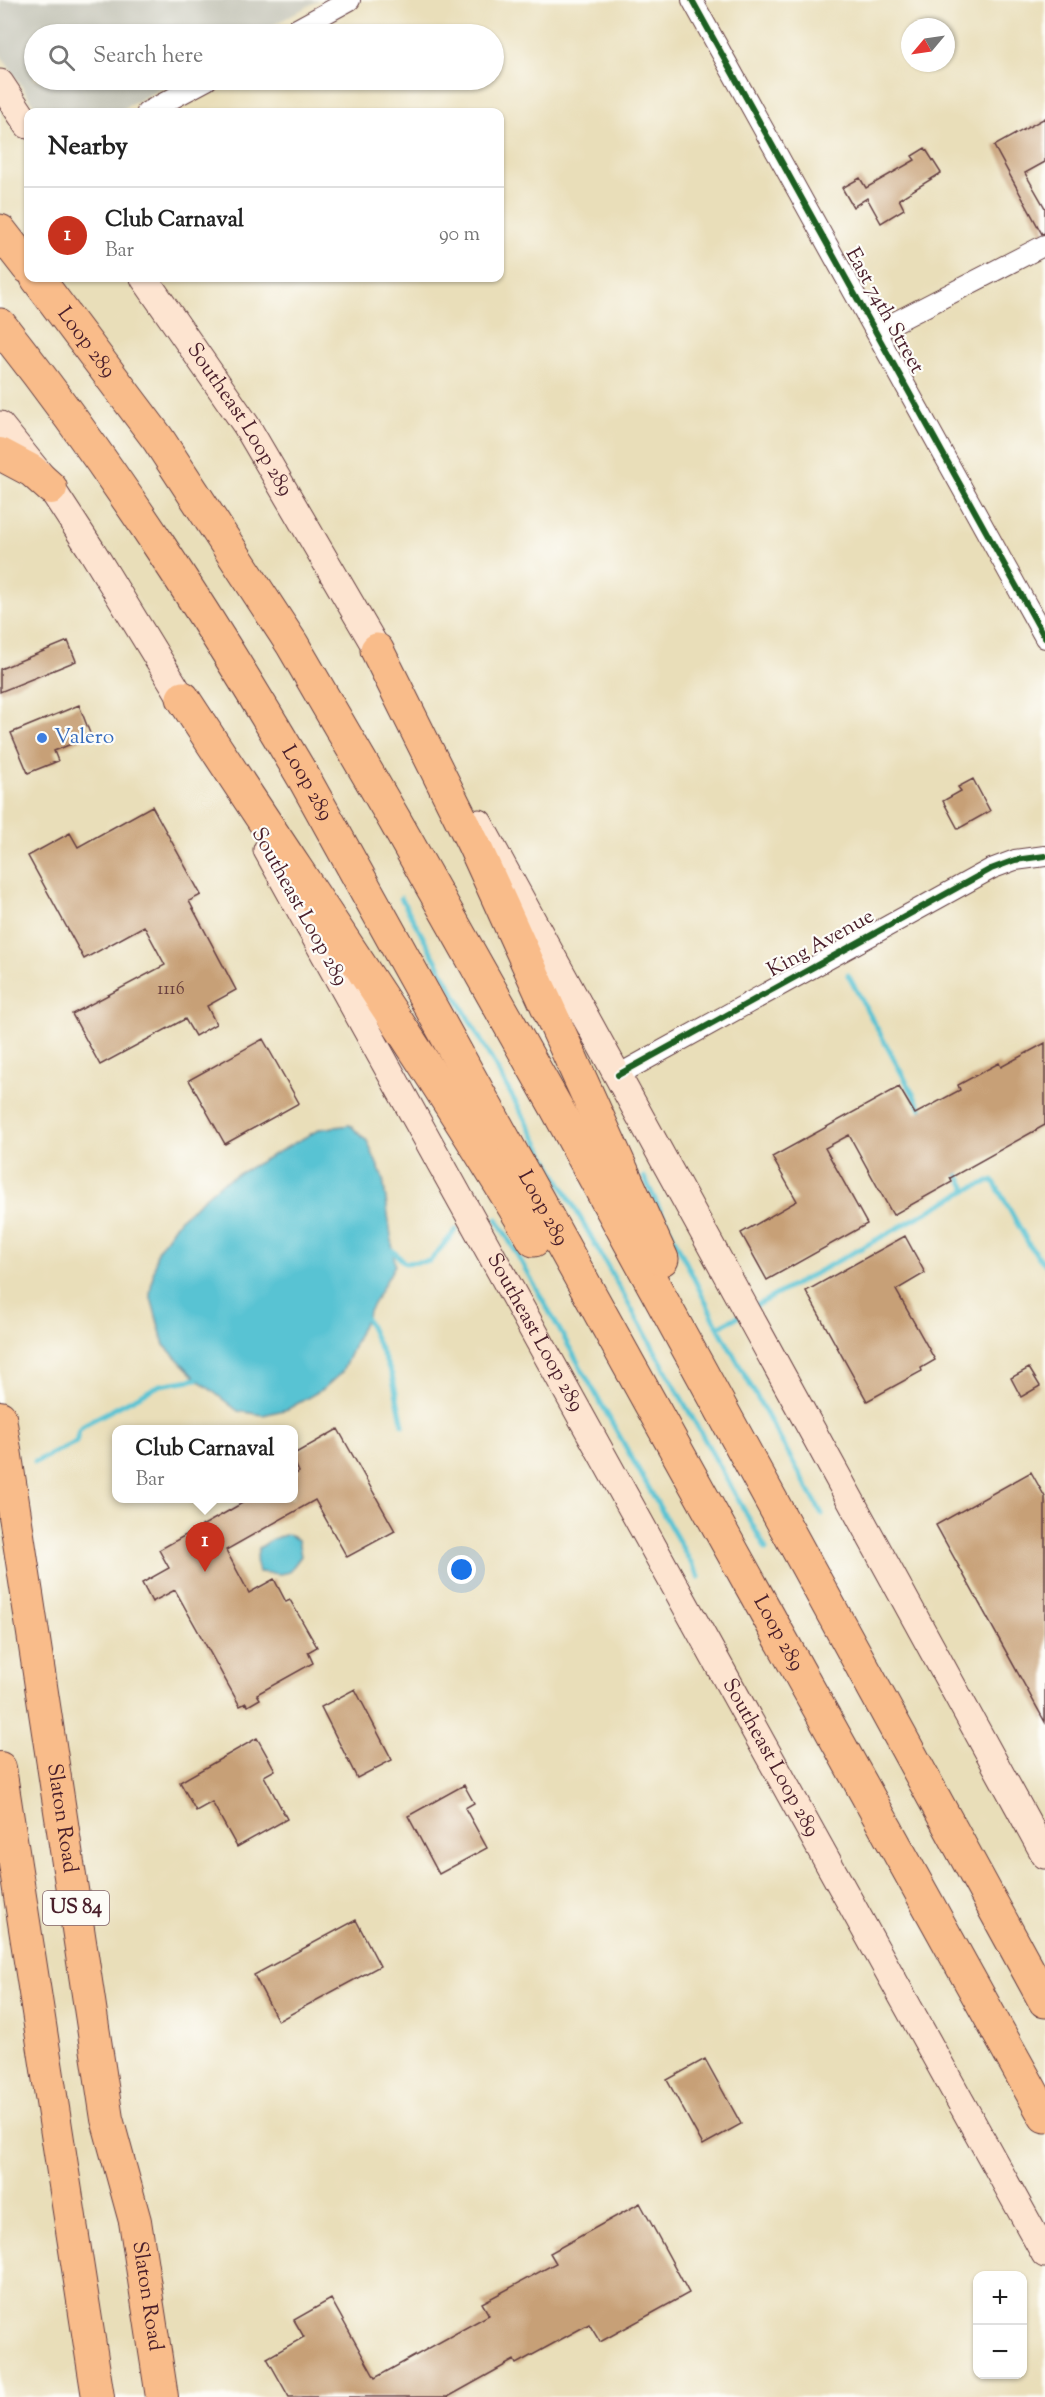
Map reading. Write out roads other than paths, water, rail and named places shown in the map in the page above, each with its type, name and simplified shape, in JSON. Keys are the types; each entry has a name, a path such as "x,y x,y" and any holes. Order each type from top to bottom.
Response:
{"highway":[{"path":"0,231 24,262"},
{"name":"Loop 289","path":"40,282 158,439 292,644 400,829 561,1116 861,1670 1045,2001"},
{"name":"Loop 289","path":"0,325 124,490 194,595 305,780 1045,2116"},
{"path":"0,454 32,471 51,488"},
{"path":"377,650 474,844 724,1390 832,1583 861,1670"},
{"path":"183,698 483,1154 702,1528 812,1697"},
{"name":"Slaton Road","path":"0,1417 107,2119 135,2220 162,2397"},
{"name":"US 84","path":"0,1768 98,2397"}],"main road":[{"path":"0,83 24,119"},
{"name":"Southeast Loop 289","path":"147,282 246,425 486,835 1045,1855"},
{"name":"Southeast Loop 289","path":"0,425 51,488 110,578 183,698 1045,2254"}],"street":[{"path":"306,24 350,0"},
{"name":"East 74th Street","path":"692,0 1045,638"},
{"path":"154,108 188,90"},
{"path":"876,332 1045,246"},
{"name":"King Avenue","path":"618,1075 991,868 1015,860 1045,856"}],"water":[{"path":"350,1125 367,1141 383,1178 395,1265 368,1313 342,1372 323,1389 288,1409 263,1415 238,1411 197,1379 164,1345 150,1294 157,1251 179,1220 220,1184 320,1129"},
{"path":"288,1534 298,1540 301,1556 289,1572 281,1574 259,1572 256,1560 259,1548 273,1539"}],"waterway":[{"path":"401,898 766,1549"},
{"path":"848,975 925,1116"},
{"path":"752,1308 967,1190 954,1168"},
{"path":"644,1177 718,1327 739,1316"},
{"path":"967,1190 993,1180 1031,1248 1045,1264"},
{"path":"497,1219 699,1577"},
{"path":"392,1250 405,1263 430,1261 456,1230"},
{"path":"366,1318 392,1375 403,1425"},
{"path":"718,1327 822,1514"},
{"path":"35,1462 76,1442 79,1430 85,1424 160,1385 197,1379"}],"place":[{"name":"Valero","path":"42,738"},
{"name":"Club Carnaval","path":"205,1572"}]}
